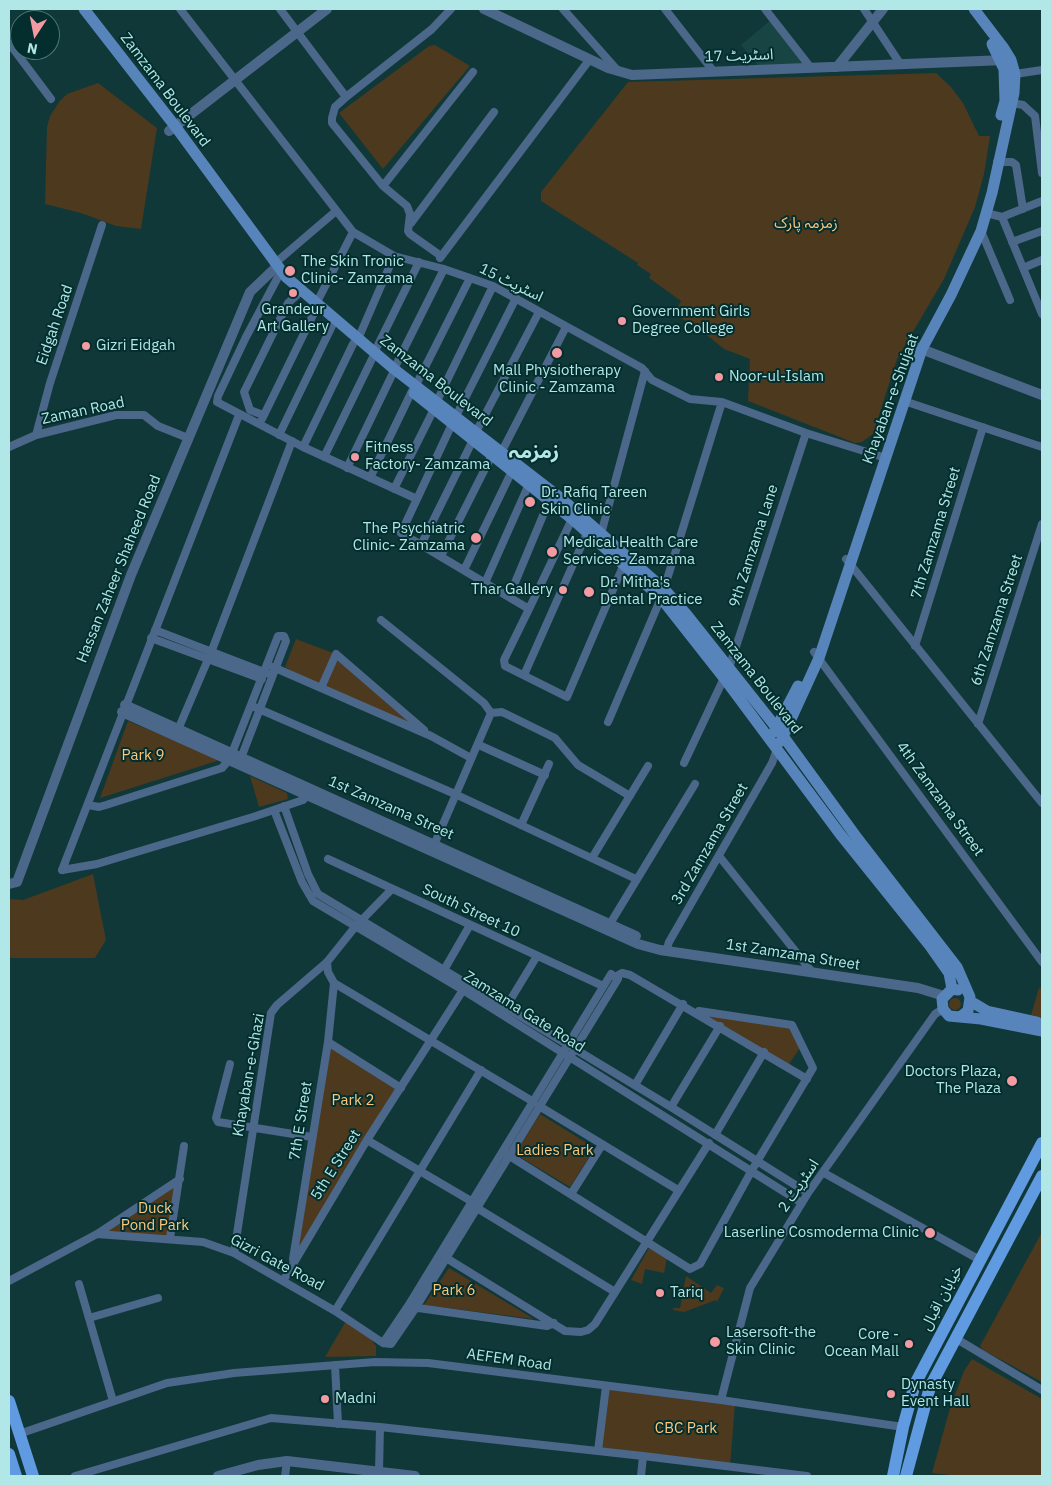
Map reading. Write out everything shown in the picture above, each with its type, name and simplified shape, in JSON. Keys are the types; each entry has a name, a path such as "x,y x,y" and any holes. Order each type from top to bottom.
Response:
{"main road":[{"name":"Zamzama Boulevard","path":"74,9 172,129"},
{"name":"Zamzama Boulevard","path":"84,9 275,271 296,295 315,308 497,453 562,499 662,593 727,673 780,731 855,836 957,967 970,999"},
{"name":"Khayaban-e-Shujaat","path":"965,9 1006,60"},
{"name":"Khayaban-e-Shujaat","path":"882,457 904,401 919,348 951,295 981,231 1012,103 1015,74 974,9"},
{"name":"Khayaban-e-Shujaat","path":"774,745 817,655 919,348 956,272 978,220 1004,101 1004,68 1006,60"},
{"name":"Zamzama Boulevard","path":"275,271 332,326 356,341"},
{"name":"Zamzama Boulevard","path":"497,453 512,471 662,593"},
{"name":"Zamzama Boulevard","path":"727,673 774,745 840,834 930,946 949,973 948,992"},
{"path":"1042,1023 987,1011 961,990 948,992 943,1009 949,1016 1042,1031"},
{"path":"960,1017 968,1011 970,999"},
{"name":"خیابان اقبال","path":"893,1476 903,1427 916,1384 1042,1143"},
{"name":"خیابان اقبال","path":"906,1476 930,1386 1041,1182"},
{"path":"9,1401 33,1476"},
{"path":"9,1424 25,1476"},
{"path":"9,1454 16,1476"},
{"path":"9,1467 12,1476"}],"street":[{"name":"اسٹریٹ 15","path":"180,9 353,232 394,256 444,268 494,286 645,371 652,380 690,399 722,402 806,433 882,457"},
{"path":"280,9 346,96"},
{"path":"172,129 328,9"},
{"path":"410,223 407,206 383,186 332,123 335,107 346,96 432,29 451,9"},
{"name":"اسٹریٹ 17","path":"484,9 621,74 1006,60"},
{"path":"563,9 621,74"},
{"path":"665,9 714,72"},
{"path":"765,9 811,68"},
{"path":"864,9 901,65"},
{"path":"837,67 883,9"},
{"path":"9,43 51,99"},
{"path":"434,266 590,59"},
{"path":"1015,74 1042,70"},
{"path":"383,186 473,72"},
{"path":"1012,103 1023,105 1035,116 1042,173"},
{"path":"442,256 410,234 408,231 410,223 494,112"},
{"path":"997,162 1012,162 1016,165 1023,209"},
{"path":"986,213 1002,217 1042,201"},
{"path":"336,211 275,271 217,399 219,404 239,415 324,457 417,499"},
{"path":"1002,217 1042,314"},
{"name":"Eidgah Road","path":"36,435 50,383 102,225"},
{"path":"981,231 1010,300"},
{"path":"1012,242 1042,231"},
{"path":"259,425 353,232"},
{"path":"303,447 356,341 394,256"},
{"path":"1023,268 1042,260"},
{"path":"324,457 419,262"},
{"path":"348,468 444,268"},
{"name":"Hassan Zaheer Shaheed Road","path":"9,884 17,882 131,575 250,292 275,271"},
{"path":"370,478 470,278"},
{"path":"394,489 494,286"},
{"path":"1034,293 1042,289"},
{"path":"263,415 250,410 244,392 288,303 296,295"},
{"path":"516,298 454,420 401,533 529,609"},
{"path":"421,545 539,312"},
{"path":"279,434 332,326"},
{"path":"440,556 566,327"},
{"path":"919,348 1042,395"},
{"path":"601,534 645,371"},
{"path":"904,401 1042,447"},
{"path":"608,722 662,593 722,402"},
{"name":"Zaman Road","path":"9,447 36,435 116,415 139,414 148,417 158,426 188,438"},
{"path":"239,415 123,708 62,870 97,864 274,810 303,800 310,792"},
{"name":"7th Zamzama Street","path":"915,646 983,427"},
{"name":"9th Zamzama Lane","path":"684,763 727,673 806,433"},
{"path":"177,733 212,650 292,441"},
{"path":"464,570 512,471"},
{"path":"484,583 528,484"},
{"path":"509,597 549,501"},
{"path":"572,518 503,663 504,666 567,697 624,564"},
{"name":"6th Zamzama Street","path":"978,724 1042,524"},
{"path":"524,675 587,533"},
{"path":"848,562 1042,802"},
{"path":"381,620 458,681 484,703 491,713"},
{"path":"155,630 212,650 265,672"},
{"path":"88,805 99,807 222,768 234,757 260,709 286,641 284,636 278,636 234,757"},
{"path":"151,638 208,658 265,672 274,672 321,688 431,736 472,758"},
{"path":"321,688 336,654 431,736"},
{"name":"4th Zamzama Street","path":"817,655 1042,962"},
{"path":"252,706 455,794 636,879"},
{"name":"1st Zamzama Street","path":"123,708 608,926 637,936 638,944 666,951 948,992"},
{"path":"491,713 502,712 555,738 578,765 630,796"},
{"path":"434,844 455,794 479,745 491,713"},
{"path":"479,745 544,775"},
{"name":"3rd Zamzama Street","path":"666,951 669,942 772,763 774,745"},
{"path":"521,825 549,764"},
{"path":"592,858 648,766"},
{"path":"608,926 695,784"},
{"name":"Zamzama Gate Road","path":"284,806 314,891 506,1007 520,1021"},
{"name":"Zamzama Gate Road","path":"274,810 310,898 355,927 520,1021 568,1051 646,1105 802,1202"},
{"name":"1st Zamzama Street","path":"398,832 434,844 475,867"},
{"path":"719,856 812,972"},
{"name":"South Street 10","path":"328,859 603,986"},
{"name":"Khayaban-e-Ghazi","path":"234,1253 271,1013 277,1005 327,962 355,927 392,889"},
{"path":"444,970 470,925"},
{"path":"506,1007 537,956"},
{"path":"327,962 328,972 334,983 532,1101"},
{"path":"615,977 622,973 630,974 684,1004 807,1079"},
{"path":"443,1256 477,1208 508,1155 522,1127 532,1101 568,1051 618,979 611,974 568,1051 540,1106 522,1127 471,1201 443,1256 412,1308 547,1326 554,1323"},
{"name":"7th E Street","path":"292,1263 328,1042 334,983"},
{"name":"5th E Street","path":"283,1281 367,1140 463,990"},
{"path":"635,1085 684,1004"},
{"name":"اسٹریٹ 2","path":"721,1400 750,1288 802,1202 904,1056 935,1014 943,1009"},
{"path":"508,1155 647,1240 690,1269 700,1264 752,1170 813,1068 792,1025 695,1011"},
{"path":"671,1107 720,1026"},
{"path":"328,1042 401,1088"},
{"name":"Zamzama Gate Road","path":"568,1051 652,1095 808,1194"},
{"path":"715,1135 764,1052"},
{"path":"230,1064 217,1121 221,1124 312,1137"},
{"path":"336,1311 481,1070"},
{"path":"646,1105 652,1095"},
{"path":"540,1106 678,1190"},
{"path":"367,1140 471,1201"},
{"path":"443,1256 565,1331 581,1332 588,1330 595,1324 709,1143"},
{"path":"571,1194 602,1145"},
{"path":"170,1238 184,1146"},
{"path":"730,1156 735,1147"},
{"path":"824,1173 980,1260"},
{"path":"9,1281 98,1234 180,1179"},
{"path":"477,1208 615,1292"},
{"name":"Gizri Gate Road","path":"98,1234 203,1242 234,1253 336,1311 383,1343 412,1308"},
{"path":"79,1284 112,1401"},
{"path":"89,1318 158,1298"},
{"path":"955,1338 1042,1390"},
{"name":"AEFEM Road","path":"19,1434 167,1383 234,1373 375,1362 428,1363 721,1400 903,1427"},
{"path":"335,1365 338,1424"},
{"path":"598,1451 606,1386"},
{"path":"76,1476 271,1418 380,1427 807,1476"},
{"path":"379,1472 380,1427"},
{"path":"641,1476 643,1456"},
{"path":"285,1476 287,1461"},
{"path":"218,1476 258,1465 287,1461 414,1476"}],"shaded area":[{"path":"772,19 811,68 762,70 741,45"}],"green space":[{"path":"435,45 470,66 383,169 339,113 429,46"},
{"name":"زمزمہ پارک","path":"936,73 951,87 963,103 979,136 990,136 984,174 975,207 944,279 897,359 873,434 862,442 855,443 748,401 750,359 724,349 698,328 674,314 681,301 649,278 651,274 637,265 638,263 541,201 541,192 628,82"},
{"path":"98,83 157,128 141,229 116,226 81,213 45,204 47,127 50,116 67,94"},
{"path":"296,639 336,654 431,736 321,688 285,667"},
{"name":"Park 9","path":"128,721 216,758 217,761 100,798"},
{"path":"250,776 287,793 288,799 259,807"},
{"path":"93,874 106,940 95,958 9,958 9,899 23,900"},
{"path":"1039,988 1042,989 1042,1018 1031,1015"},
{"path":"953,998 957,998 961,1004 957,1010 953,1010 949,1006 949,1002"},
{"path":"695,1011 792,1025 802,1045 787,1067"},
{"name":"Park 2","path":"328,1042 401,1088 292,1263"},
{"name":"Ladies Park","path":"540,1114 595,1148 570,1187 515,1154"},
{"name":"Duck Pond Park","path":"180,1179 170,1238 97,1234"},
{"path":"1042,1232 1042,1382 983,1350 980,1346"},
{"path":"649,1248 667,1258 664,1273 645,1269 642,1284 631,1280"},
{"name":"Park 6","path":"449,1268 534,1319 424,1305"},
{"path":"686,1276 711,1293 717,1285 724,1288 717,1302 716,1300 684,1312 673,1310 673,1308 680,1308"},
{"path":"346,1321 366,1333 376,1346 376,1356 325,1357"},
{"path":"972,1359 1042,1399 1042,1476 959,1476 932,1473 950,1408 964,1371"},
{"name":"CBC Park","path":"606,1386 735,1403 730,1467 598,1451"}],"place":[{"name":"The Skin Tronic Clinic- Zamzama","path":"290,271"},
{"name":"Grandeur Art Gallery","path":"293,293"},
{"name":"Government Girls Degree College","path":"622,321"},
{"name":"Gizri Eidgah","path":"86,346"},
{"name":"Mall Physiotherapy Clinic - Zamzama","path":"557,353"},
{"name":"Noor-ul-Islam","path":"719,377"},
{"name":"Fitness Factory- Zamzama","path":"355,457"},
{"name":"Dr. Rafiq Tareen Skin Clinic","path":"530,502"},
{"name":"The Psychiatric Clinic- Zamzama","path":"476,538"},
{"name":"Medical Health Care Services- Zamzama","path":"552,552"},
{"name":"Thar Gallery","path":"563,590"},
{"name":"Dr. Mitha's Dental Practice","path":"589,592"},
{"name":"Doctors Plaza, The Plaza","path":"1012,1081"},
{"name":"Laserline Cosmoderma Clinic","path":"930,1233"},
{"name":"Tariq","path":"660,1293"},
{"name":"Lasersoft-the Skin Clinic","path":"715,1342"},
{"name":"Core - Ocean Mall","path":"909,1344"},
{"name":"Dynasty Event Hall","path":"891,1394"},
{"name":"Madni","path":"325,1399"}],"district":[{"name":"زمزمہ","path":"534,452"}]}
